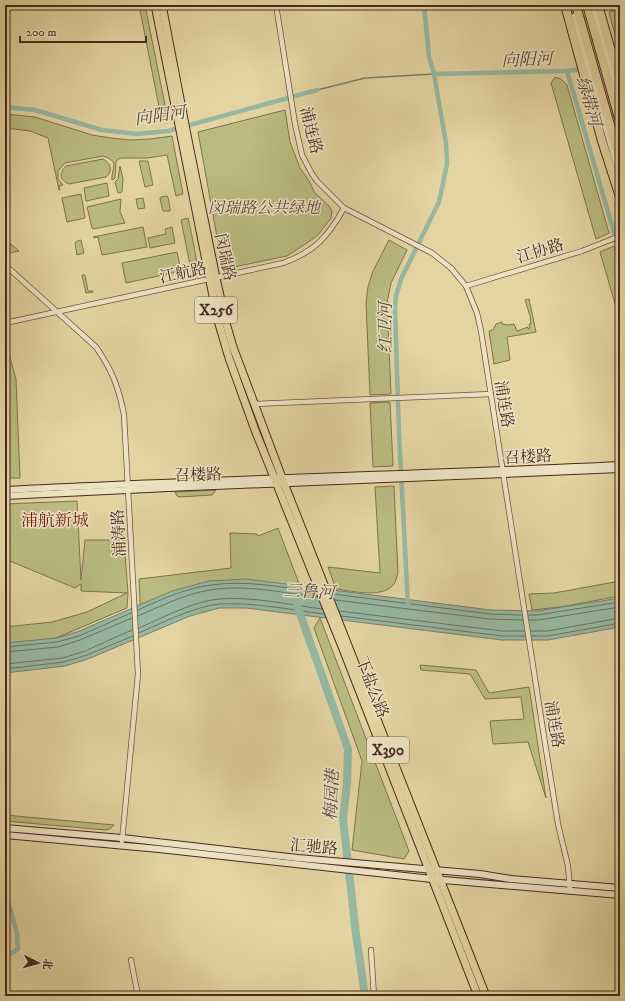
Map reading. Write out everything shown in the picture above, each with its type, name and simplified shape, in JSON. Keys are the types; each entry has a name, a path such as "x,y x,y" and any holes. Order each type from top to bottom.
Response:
{"highway":[{"path":"565,5 578,56 620,197"},
{"path":"576,5 620,160"},
{"path":"587,5 620,122"},
{"path":"598,5 620,82"}],"main road":[{"name":"闵瑞路","path":"155,5 180,117 213,279 219,324 229,358 255,430 279,481"},
{"name":"闵瑞路","path":"162,5 180,117"},
{"name":"闵瑞路","path":"213,279 231,341 254,404 279,481"},
{"name":"下盐公路","path":"279,481 321,585 428,869 436,879 486,996"},
{"name":"下盐公路","path":"334,620 436,870 436,879 478,996"}],"street":[{"name":"浦连路","path":"276,5 292,108 300,147 306,164 317,181 344,208 427,251 443,261 466,286 477,313 558,824 568,866 570,890"},
{"path":"572,5 620,176"},
{"path":"592,5 620,104"},
{"name":"江航路","path":"5,323 213,279 266,267 298,257 325,238 333,228 344,208"},
{"name":"江协路","path":"466,286 582,251 620,236"},
{"name":"浦涛路","path":"5,265 96,347 117,384 124,415 138,674 121,846"},
{"path":"254,404 491,394"},
{"name":"召楼路","path":"503,473 620,464"},
{"name":"召楼路","path":"5,490 129,487 391,476 620,469"},
{"name":"召楼路","path":"5,496 129,487"},
{"name":"汇驰路","path":"5,828 122,838 298,858 343,866 355,870 436,879 620,895"},
{"name":"汇驰路","path":"5,835 343,866 354,863 428,869 480,874 511,879 620,888"},
{"path":"371,950 374,996"},
{"path":"131,960 138,996"}],"green space":[{"path":"139,5 145,5 167,115 161,117"},
{"path":"620,9 620,54 609,12"},
{"path":"555,77 561,79 567,85 609,233 596,239 551,83"},
{"name":"闵瑞路公共绿地","path":"285,110 290,142 300,168 315,193 329,206 332,211 331,218 318,235 287,256 234,267 227,266 221,259 198,132"},
{"path":"5,114 35,117 92,135 111,138 130,140 172,136 183,194 176,196 167,155 148,158 118,159 116,162 115,178 112,180 114,166 109,158 103,156 65,163 58,171 58,179 63,185 59,186 59,190 48,138 30,131 5,128"},
{"path":"103,159 110,167 110,172 106,177 69,184 63,180 61,176 62,171 66,166"},
{"path":"139,161 148,161 153,185 145,187"},
{"path":"120,166 123,179 122,192 118,193 115,182 118,179"},
{"path":"107,183 109,196 86,201 84,188"},
{"path":"81,194 85,218 67,222 62,198"},
{"path":"161,197 168,197 170,211 163,211 160,199"},
{"path":"143,198 145,208 138,209 136,199"},
{"path":"121,199 120,212 125,223 93,229 87,207"},
{"path":"188,218 197,266 192,275 181,220"},
{"path":"143,227 147,247 102,255 98,237 93,237"},
{"path":"172,227 175,243 150,248 148,238 166,234 165,229"},
{"path":"5,239 6,240 19,251 5,254"},
{"path":"81,240 84,253 77,255 75,243"},
{"path":"389,240 407,250 391,283 387,303 391,394 370,395 366,303 368,287 373,271"},
{"path":"614,246 620,268 620,321 600,252"},
{"path":"177,252 181,271 126,283 122,263"},
{"path":"82,275 85,275 88,291 93,292 86,293"},
{"path":"5,276 10,281 5,301"},
{"path":"529,299 536,332 507,337 510,360 494,364 489,331 493,330 496,324 502,322 502,324 507,325 514,324 517,331 528,327 528,329 530,328 529,324 531,324 531,319 525,300"},
{"path":"5,340 16,379 20,478 5,478"},
{"path":"390,402 393,466 373,467 370,403"},
{"path":"394,486 398,573 395,583 389,589 375,593 336,589 328,567 380,573 375,487"},
{"path":"216,490 212,495 180,497 177,496 175,492"},
{"path":"77,501 81,580 85,540 124,540 128,593 127,608 56,638 5,645 5,627 52,622 87,612 127,593 81,591 81,584 75,588 5,559 5,504"},
{"path":"278,528 300,586 141,622 139,579 231,568 230,533 257,534 258,536"},
{"path":"620,581 620,596 560,607 532,610 529,594 554,593"},
{"path":"320,618 409,851 404,859 352,850 362,761 314,628"},
{"path":"420,665 476,670 489,693 529,687 546,798 528,742 493,744 490,721 524,719 521,697 485,699 470,674 421,670"},
{"path":"5,815 114,825 106,830 5,821"}],"water":[{"name":"三鲁河","path":"246,579 491,610 537,611 620,598 620,627 548,640 502,640 246,608 219,608 190,616 88,659 65,666 5,673 5,643 56,638 77,632 172,591 209,581"}],"waterway":[{"name":"红卫河","path":"408,605 399,434 395,307 396,296 401,279 439,202 447,164 446,143 434,74 429,57 424,5"},
{"name":"向阳河","path":"434,74 567,71 584,69"},
{"name":"绿带河","path":"567,71 620,253"},
{"path":"317,90 365,78 434,74"},
{"name":"向阳河","path":"5,107 35,110 102,130 137,134 168,131 317,90"},
{"name":"梅园港","path":"297,605 348,749 347,783 343,819 356,934 365,996"},
{"path":"5,891 17,933 18,949 5,957"}],"district":[{"name":"浦航新城","path":"55,520"}]}
